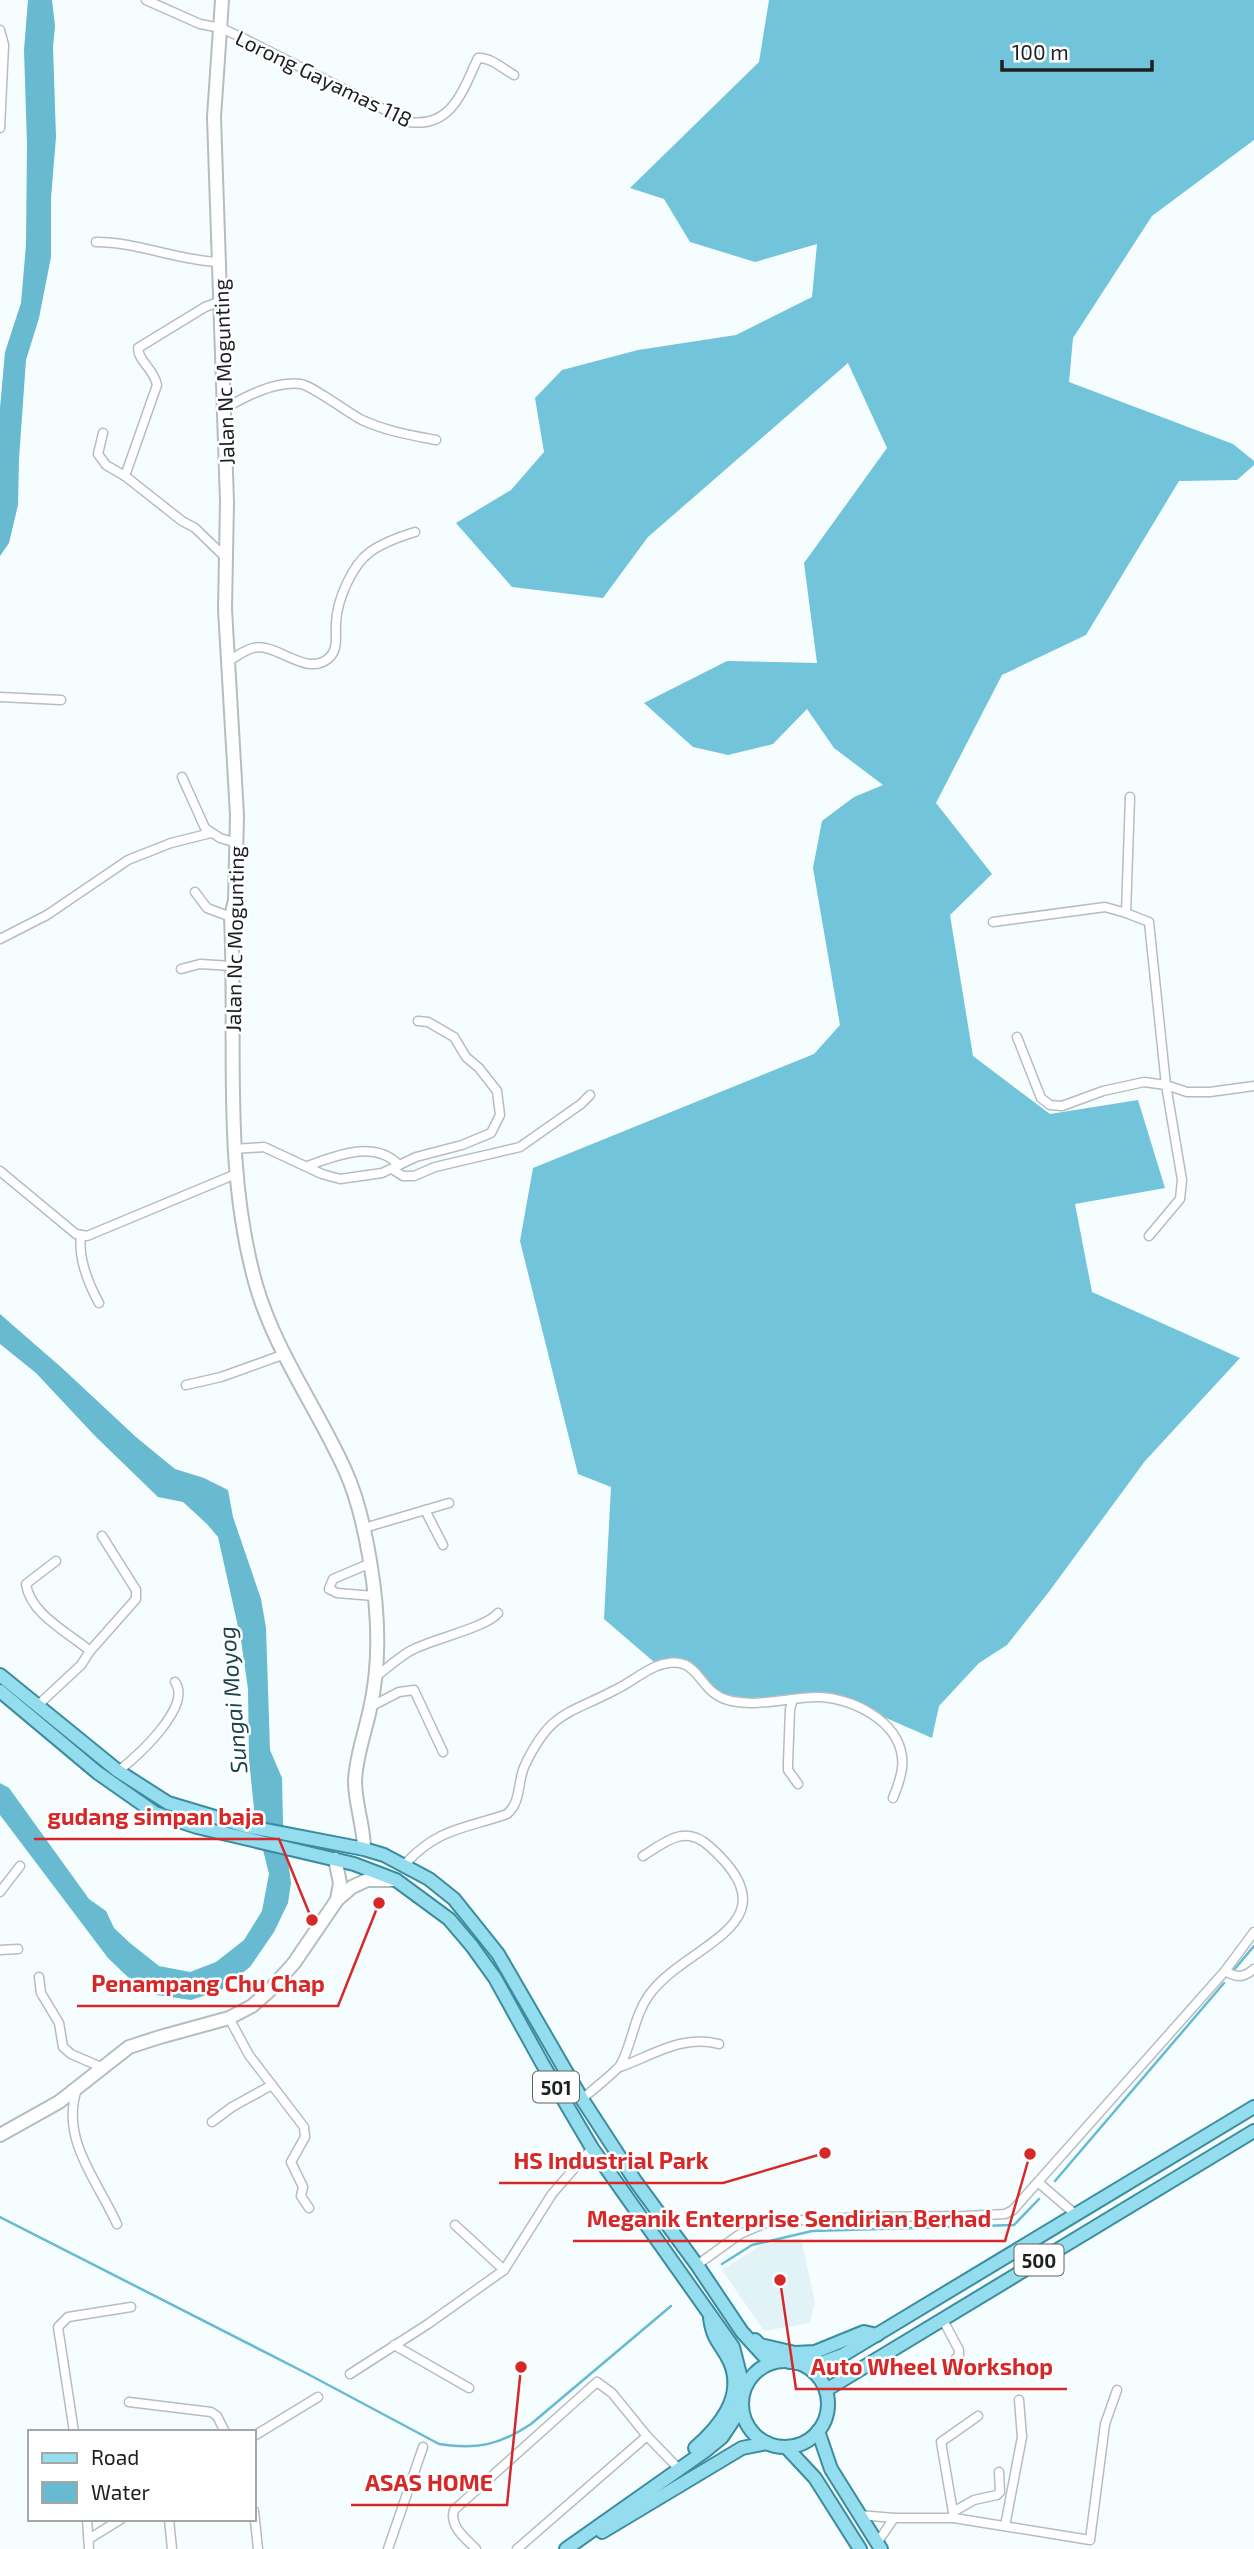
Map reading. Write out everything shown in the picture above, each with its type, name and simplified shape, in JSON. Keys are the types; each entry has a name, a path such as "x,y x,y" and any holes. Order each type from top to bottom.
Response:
{"main road":[{"name":"501","path":"0,1675 118,1772 168,1803 245,1826 364,1849 405,1864 454,1899 482,1931 514,1978 582,2099 636,2182 749,2342 764,2356 793,2362"},
{"name":"501","path":"0,1691 137,1802 179,1822 335,1858 396,1880 449,1919 495,1978 593,2148 733,2347 744,2390"},
{"name":"500","path":"744,2390 751,2377 775,2362 824,2362 877,2335 1254,2107"},
{"name":"500","path":"825,2390 1254,2131"},
{"path":"693,2459 695,2448 721,2424 729,2409 733,2392 730,2363 712,2334 709,2314"},
{"path":"730,2314 760,2345 794,2353 815,2352 864,2332 877,2335"},
{"path":"579,2549 742,2448 767,2444 786,2447 809,2439 818,2431 828,2404 819,2378 808,2368 793,2362"},
{"path":"744,2390 742,2407 749,2429 767,2444"},
{"path":"566,2549 722,2437 742,2407"},
{"path":"818,2431 831,2469 879,2546"},
{"path":"786,2447 815,2478 860,2549"}],"street":[{"path":"146,0 200,24 221,28"},
{"name":"Jalan Nc Mogunting","path":"222,0 214,117 228,502 225,609 237,844 235,900 231,917 234,1149 241,1220 256,1287 285,1354 346,1472 364,1528 376,1627 374,1678 355,1780 364,1849"},
{"name":"Lorong Gayamas 118","path":"221,28 409,122 423,124 433,121 454,106 478,58 483,57 514,75"},
{"path":"0,30 4,45 0,128"},
{"path":"96,242 118,242 184,258 218,262"},
{"path":"125,476 157,385 155,375 138,354 138,348 205,307 220,302"},
{"path":"224,409 253,394 283,384 304,384 340,408 386,430 436,440"},
{"path":"103,433 98,454 106,465 195,528 226,558"},
{"path":"229,661 245,651 260,647 295,660 324,662 334,652 338,607 361,561 373,550 415,532"},
{"path":"0,697 61,700"},
{"path":"182,778 205,828 211,834 237,844"},
{"path":"1126,913 1130,797"},
{"path":"0,939 47,915 128,860 172,843 211,834"},
{"path":"195,892 207,908 231,917"},
{"path":"993,922 1105,907 1149,922 1166,1085 1182,1180 1180,1199 1149,1236"},
{"path":"181,970 200,964 232,966"},
{"path":"234,1149 264,1147 341,1179 396,1167 416,1157 491,1133 500,1115 497,1091 479,1068 466,1057 454,1037 428,1022 418,1021"},
{"path":"1017,1037 1041,1098 1051,1105 1062,1105 1103,1091 1144,1082 1187,1092 1254,1086"},
{"path":"307,1166 333,1157 365,1151 386,1154 403,1176 414,1176 435,1167 520,1147 590,1096"},
{"path":"0,1171 56,1219 81,1235 94,1234 236,1174"},
{"path":"81,1235 79,1244 84,1268 99,1303"},
{"path":"186,1385 221,1377 285,1354"},
{"path":"364,1528 449,1503"},
{"path":"425,1510 443,1545"},
{"path":"37,1706 81,1665 90,1651 136,1600 136,1590 102,1536"},
{"path":"56,1561 26,1584 27,1595 47,1616 90,1651"},
{"path":"370,1563 333,1579 329,1590 374,1596"},
{"path":"374,1678 410,1651 478,1625 498,1613"},
{"path":"405,1864 422,1846 447,1832 508,1814 518,1796 525,1766 549,1725 564,1713 601,1697 658,1666 670,1664 693,1668 709,1692 729,1701 817,1697 846,1701 865,1710 892,1732 898,1742 903,1761 893,1798"},
{"path":"118,1772 136,1759 162,1729 179,1695 175,1682"},
{"path":"370,1707 399,1692 414,1690 443,1752"},
{"path":"793,1699 790,1709 788,1770 798,1784"},
{"path":"620,2067 638,2012 649,1994 678,1966 725,1934 743,1907 743,1898 731,1871 702,1840 684,1834 674,1836 643,1856"},
{"path":"335,1858 340,1883 337,1900"},
{"path":"0,1892 20,1866"},
{"path":"1,2133 59,2102 101,2067 139,2043 229,2018 252,2006 293,1963 337,1900 352,1887 367,1880 396,1880"},
{"path":"697,2265 740,2234 768,2222 1004,2214 1020,2204 1039,2183 1225,1971 1254,1932"},
{"path":"0,1950 18,1949"},
{"path":"1225,1971 1235,1977 1241,1977 1254,1969"},
{"path":"39,1977 41,1993 60,2023 63,2047 71,2054 101,2067"},
{"path":"229,2018 239,2040 304,2127 305,2137 291,2162 303,2187 301,2196 309,2208"},
{"path":"582,2099 620,2067 664,2048 695,2040 719,2044"},
{"path":"212,2122 232,2107 272,2085"},
{"path":"77,2089 73,2101 76,2144 117,2224"},
{"path":"350,2374 428,2324 503,2270 551,2194 593,2148"},
{"path":"1039,2183 1075,2214"},
{"path":"455,2225 503,2270"},
{"path":"74,2430 58,2327 68,2317 131,2307"},
{"path":"942,2318 959,2350 959,2355 949,2366"},
{"path":"394,2345 469,2388"},
{"path":"476,2549 455,2525 452,2518 454,2510 597,2382 612,2393 679,2469"},
{"path":"859,2515 894,2518 953,2515 1090,2540 1105,2424 1117,2390"},
{"path":"256,2435 318,2397"},
{"path":"1005,2526 1022,2437 1020,2400"},
{"path":"129,2402 211,2412 217,2416 224,2430"},
{"path":"953,2515 941,2442 978,2416"},
{"path":"517,2549 647,2435"},
{"path":"388,2549 424,2447"},
{"path":"953,2515 974,2500 1000,2493 999,2472"},
{"path":"879,2546 894,2518"},
{"path":"87,2521 89,2549"},
{"path":"89,2539 118,2521"},
{"path":"169,2521 172,2549"},
{"path":"255,2521 258,2549"}],"shaded area":[{"path":"769,0 1254,0 1254,140 1152,216 1073,338 1069,382 1233,444 1254,461 1254,465 1237,480 1179,481 1086,635 1002,675 936,803 992,874 950,915 973,1056 1050,1114 1138,1100 1165,1188 1075,1204 1092,1292 1240,1358 1145,1461 1007,1645 979,1663 939,1706 932,1738 838,1697 743,1698 716,1693 685,1667 661,1668 604,1619 611,1487 578,1474 520,1241 533,1168 814,1054 840,1025 813,868 822,821 854,797 883,785 834,748 807,709 773,744 728,755 693,747 644,703 727,661 817,663 804,563 887,448 848,363 648,537 603,598 512,587 456,523 511,490 544,452 535,398 562,370 638,350 736,335 812,297 817,244 755,262 690,242 664,199 630,188 759,62"},
{"path":"801,2238 815,2302 810,2323 764,2331 722,2270 761,2245"}],"water":[{"path":"28,0 52,0 55,26 53,47 56,137 51,198 51,257 39,318 26,360 18,505 9,543 0,556 0,408 5,352 21,303 26,245 24,50"},
{"path":"0,1314 175,1469 204,1478 228,1490 233,1517 261,1599 266,1628 270,1750 282,1778 283,1823 291,1883 288,1903 274,1932 250,1967 221,1990 191,2000 157,1995 134,1983 108,1958 0,1815 0,1783 9,1788 89,1899 106,1911 114,1928 159,1966 190,1972 216,1962 244,1940 262,1911 269,1874 255,1818 249,1760 248,1689 241,1640 218,1537 183,1502 158,1497 95,1436 36,1373 0,1344"}],"waterway":[{"path":"1233,1971 1254,1946"},
{"path":"1055,2181 1224,1983"},
{"path":"722,2264 752,2245 812,2231 1014,2225 1039,2199"},
{"path":"0,2217 439,2444 476,2446 498,2441 520,2431 671,2306"}],"place":[{"name":"Penampang Chu Chap","path":"379,1903"},
{"name":"gudang simpan baja","path":"312,1920"},
{"name":"HS Industrial Park","path":"825,2153"},
{"name":"Meganik Enterprise Sendirian Berhad","path":"1030,2154"},
{"name":"Auto Wheel Workshop","path":"780,2280"},
{"name":"ASAS HOME","path":"521,2367"}],"water label":[{"name":"Sungai Moyog","path":"232,1700"}]}
